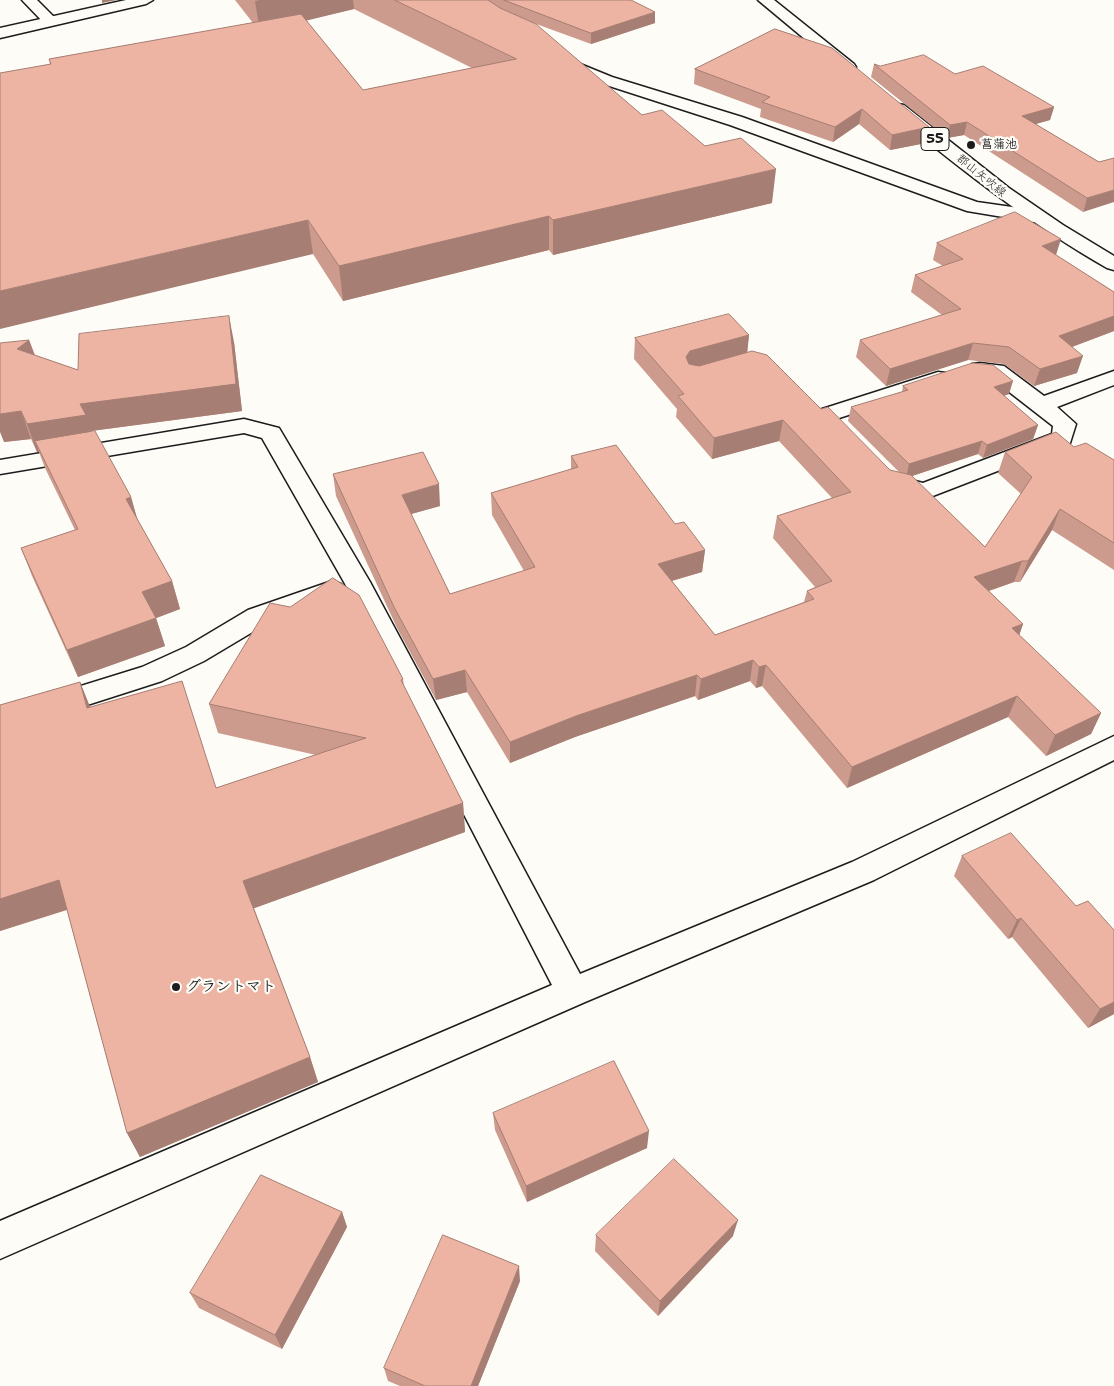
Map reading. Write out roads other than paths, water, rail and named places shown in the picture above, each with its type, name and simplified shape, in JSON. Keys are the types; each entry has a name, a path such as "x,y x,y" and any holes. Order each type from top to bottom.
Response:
{"street":[{"path":"29,0 50,22"},
{"path":"0,33 146,0"},
{"path":"765,0 860,77"},
{"path":"550,55 606,80 728,118 950,199 974,207 1033,216"},
{"name":"郡山矢吹線","path":"882,96 1033,216 1114,264"},
{"path":"827,416 968,368 996,372 1065,424 1062,438 925,491 894,485 881,471"},
{"path":"1041,405 1114,377"},
{"path":"0,467 244,426 271,434 357,582 573,992"},
{"path":"0,722 152,674 194,654 257,617 357,582"},
{"path":"0,1240 573,992 863,871 1114,747"}],"place":[{"name":"菖蒲池","path":"971,145"},
{"name":"グラントマト","path":"176,987"}]}
